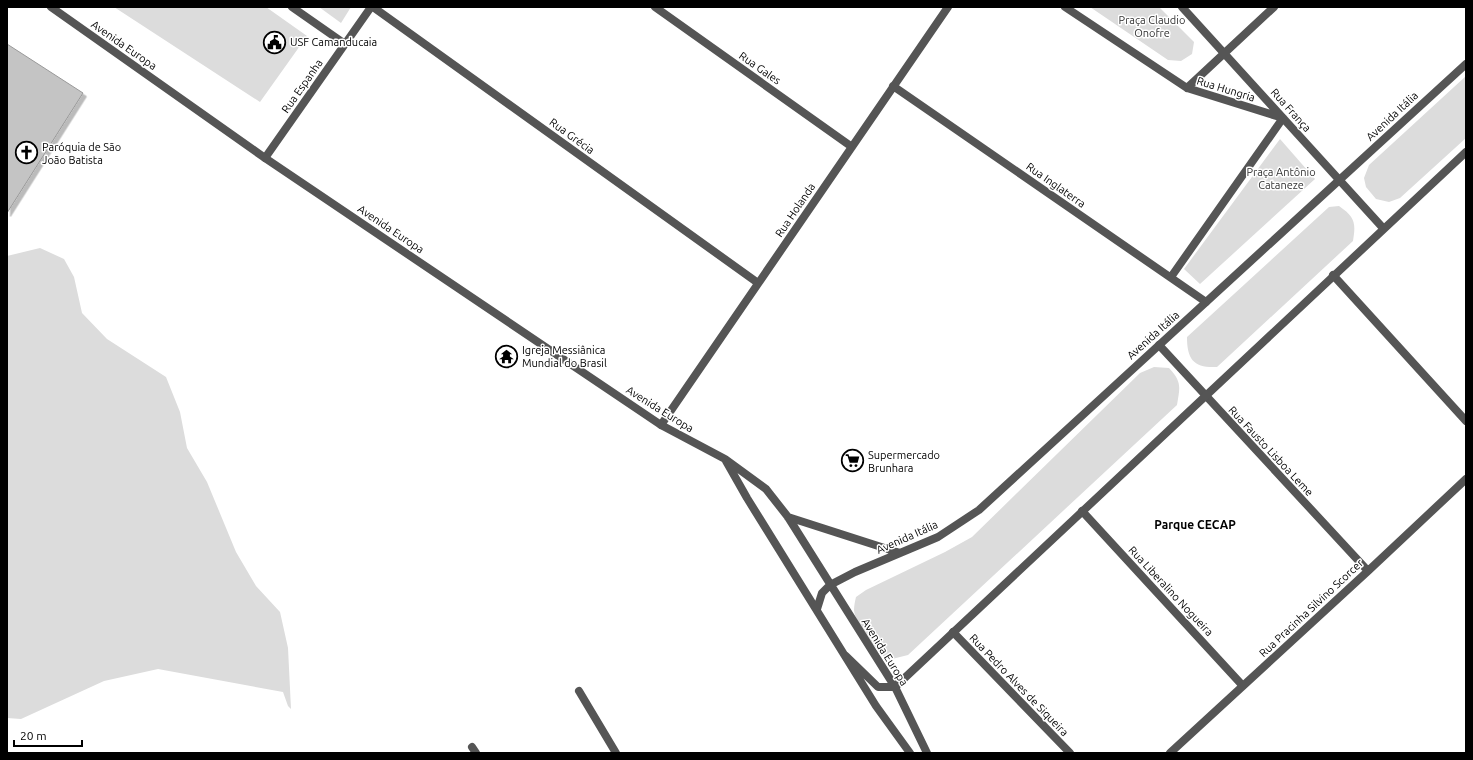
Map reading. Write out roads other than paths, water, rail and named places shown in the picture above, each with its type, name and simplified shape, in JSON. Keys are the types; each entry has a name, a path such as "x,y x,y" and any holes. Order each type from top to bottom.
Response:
{"street":[{"name":"Avenida Europa","path":"51,7 265,158 661,425 725,459 766,489 788,517 895,687 927,753"},
{"path":"292,7 345,44"},
{"name":"Rua Espanha","path":"265,158 372,7"},
{"name":"Rua Grécia","path":"372,7 758,283"},
{"name":"Rua Gales","path":"655,7 852,147"},
{"name":"Rua Hungria","path":"1065,7 1187,88 1283,118"},
{"name":"Rua França","path":"1182,7 1383,228"},
{"path":"1187,88 1274,7"},
{"name":"Rua Holanda","path":"661,425 852,147 944,8"},
{"name":"Avenida Itália","path":"830,585 938,537 979,510 1466,64"},
{"name":"Rua Inglaterra","path":"893,86 1206,302"},
{"path":"1171,277 1283,118"},
{"path":"846,656 878,687 895,687 1383,228 1465,154"},
{"path":"1333,275 1466,420"},
{"name":"Rua Fausto Lisboa Leme","path":"1158,345 1368,571"},
{"path":"725,459 747,498 876,706 910,753"},
{"name":"Rua Pracinha Silvino Scorcer","path":"1170,753 1466,479"},
{"name":"Rua Liberalino Nogueira","path":"1082,511 1243,686"},
{"path":"788,517 900,553"},
{"path":"817,609 822,593 830,585"},
{"name":"Rua Pedro Alves de Siqueira","path":"953,632 1070,753"},
{"path":"579,691 616,753"}],"place":[{"name":"USF Camanducaia","path":"275,42"},
{"name":"Paróquia de São João Batista","path":"26,153"},
{"name":"Igreja Messiânica Mundial do Brasil","path":"507,356"},
{"name":"Supermercado Brunhara","path":"852,461"}],"district":[{"name":"Parque CECAP","path":"1195,524"}],"park label":[{"name":"Praça Claudio Onofre","path":"1152,26"},
{"name":"Praça Antônio Cataneze","path":"1281,178"}]}
